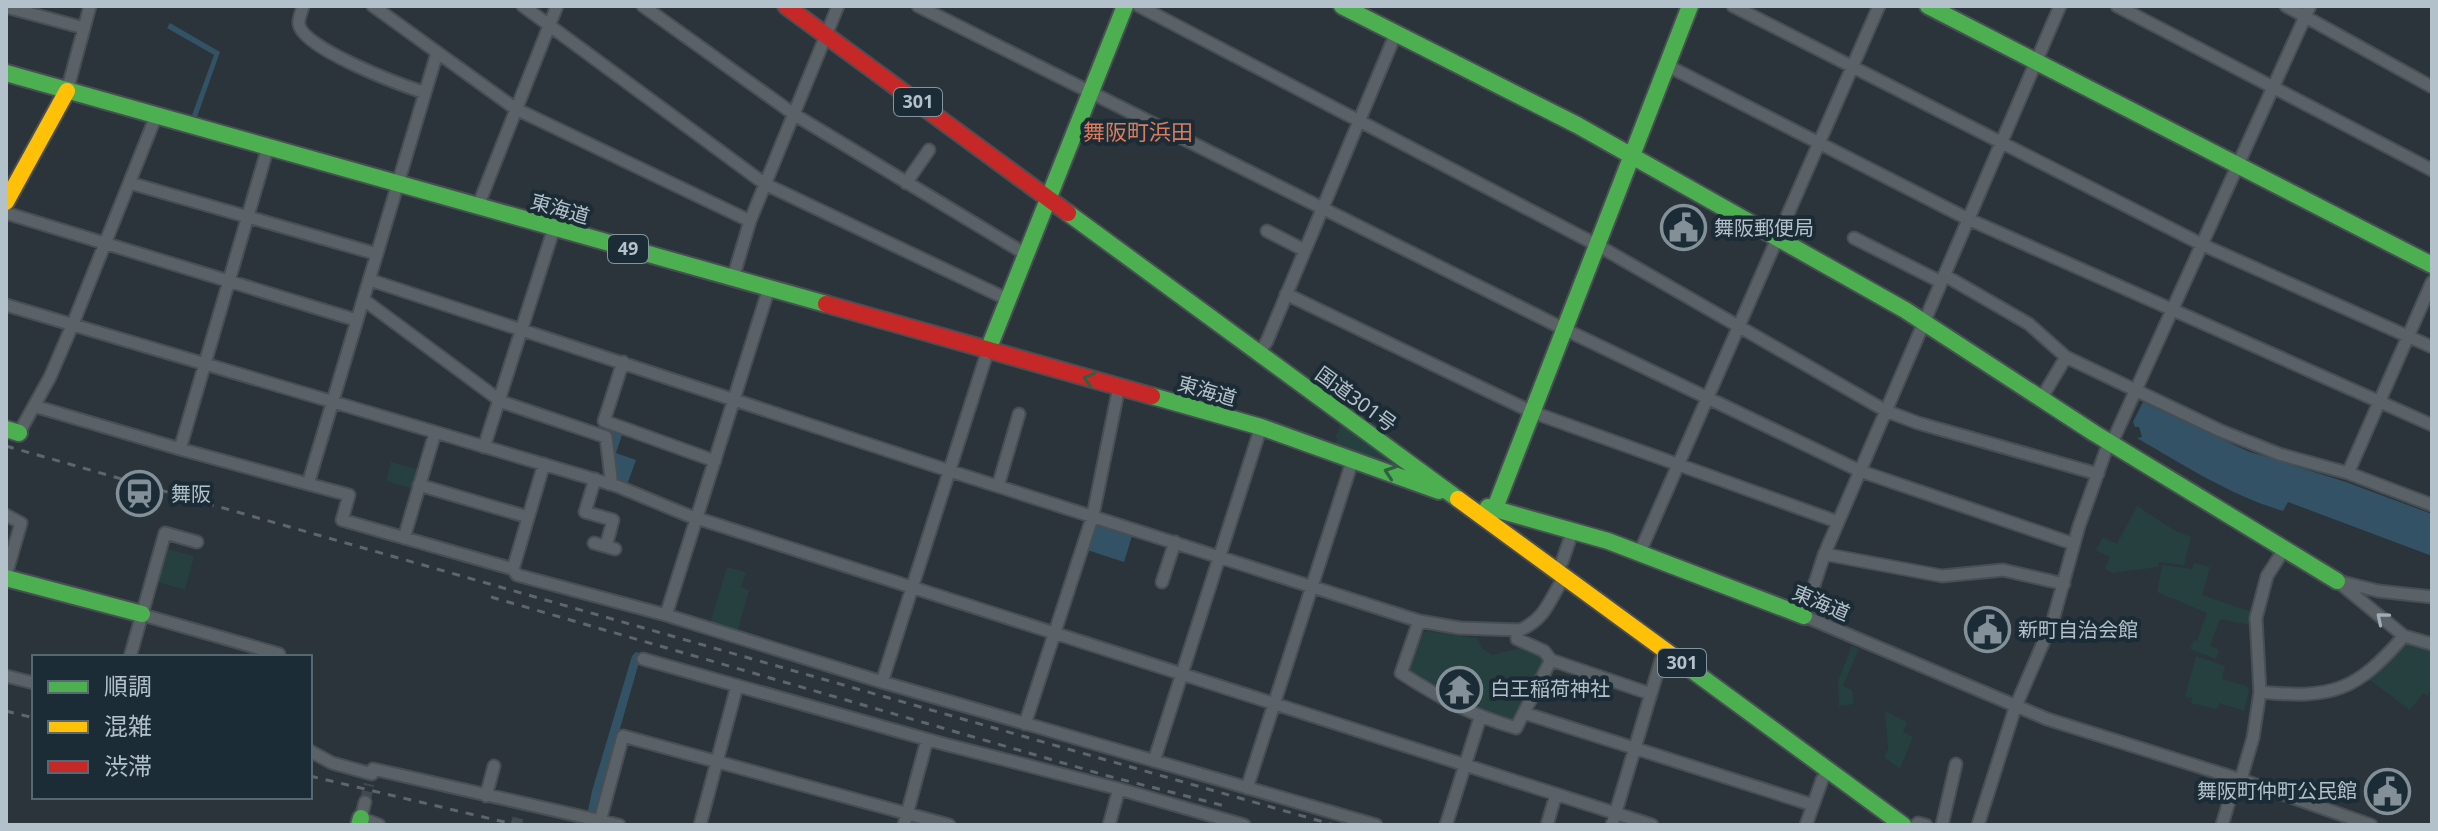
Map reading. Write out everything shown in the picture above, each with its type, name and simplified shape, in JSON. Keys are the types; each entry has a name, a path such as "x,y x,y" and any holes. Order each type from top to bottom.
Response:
{"main road":[{"name":"国道301号","path":"786,6 1463,501 1491,514 1667,652 1903,825"},
{"path":"988,350 1125,6"},
{"path":"1342,6 1577,125 1924,322 2111,443 2337,581"},
{"path":"1491,514 1690,6"},
{"path":"1928,6 2432,265"},
{"name":"東海道","path":"6,73 1261,427 1463,501"},
{"path":"6,202 67,91"},
{"name":"東海道","path":"1491,514 1573,530 1640,552 1804,616"},
{"path":"6,576 146,616"}],"street":[{"path":"67,91 90,6"},
{"path":"303,6 299,24 302,31 334,57 423,92"},
{"path":"373,6 516,109 750,221"},
{"path":"523,6 765,184 1009,300"},
{"path":"478,206 557,6"},
{"path":"643,6 795,115 1027,255"},
{"path":"733,278 750,221 838,6"},
{"path":"918,6 1564,329 1860,471 2074,544"},
{"path":"1139,6 1597,245 1886,411 2098,474"},
{"path":"1733,6 2203,245 2432,347"},
{"path":"1640,552 1879,6"},
{"path":"1804,616 1824,554 2060,6"},
{"path":"2117,6 2432,170"},
{"path":"2286,6 2308,12 2432,87"},
{"path":"6,7 84,28"},
{"path":"1978,825 2015,708 2053,620 2098,474 2308,12"},
{"path":"1259,353 1267,341 1396,33"},
{"path":"308,484 437,53"},
{"path":"1666,65 1968,219 2432,425"},
{"path":"12,431 34,406 72,326 156,116"},
{"path":"180,449 268,147"},
{"path":"906,183 929,150"},
{"path":"130,183 377,254"},
{"path":"6,213 356,320"},
{"path":"484,447 554,228"},
{"path":"1267,231 1304,250"},
{"path":"1854,238 1942,278 2029,324 2066,357 2250,443 2348,473 2432,505"},
{"path":"370,280 1419,621 1460,628 1524,629 1549,608 1573,530"},
{"path":"2348,473 2432,282"},
{"path":"666,615 769,288"},
{"path":"1286,294 1532,412 1838,522"},
{"path":"364,300 500,400 606,437 609,484"},
{"path":"6,305 595,479 697,518 1556,794 1614,819 1652,825"},
{"path":"882,682 988,350"},
{"path":"2041,399 2066,357"},
{"path":"623,362 604,421 715,461"},
{"path":"1025,724 1093,515 1119,387"},
{"path":"34,406 349,495 342,520 513,569 517,575 666,615 882,682 1376,825"},
{"path":"998,486 1019,414"},
{"path":"1154,761 1261,427"},
{"path":"404,538 435,433"},
{"path":"1247,788 1353,459"},
{"path":"513,569 544,464"},
{"path":"595,479 585,512 613,520 605,546"},
{"path":"419,485 528,517"},
{"path":"6,515 19,520 21,527 6,576"},
{"path":"131,655 146,616 165,533 197,542"},
{"path":"1162,582 1175,542"},
{"path":"2222,825 2253,738 2260,692 2256,618 2271,567 2285,548"},
{"path":"1824,554 1935,576 2003,570 2064,584"},
{"path":"2337,581 2378,591 2432,597"},
{"path":"2337,581 2404,636 2432,644"},
{"path":"146,616 279,655"},
{"name":"東海道","path":"1804,616 2015,708 2371,825"},
{"path":"1419,621 1401,673 1447,702 1480,718 1516,728 1551,660"},
{"path":"1517,631 1517,639 1544,651 1551,660 1651,694"},
{"path":"2260,692 2293,696 2351,686 2377,667 2404,636"},
{"path":"1614,819 1661,660 1667,652"},
{"path":"643,659 927,740 1244,825"},
{"path":"6,676 32,682"},
{"path":"700,825 737,686"},
{"path":"1524,713 1813,805"},
{"path":"1446,825 1480,718"},
{"path":"593,819 623,736 717,761 905,819 949,825"},
{"path":"905,819 927,740"},
{"path":"312,752 371,779 373,769 619,825"},
{"path":"1942,825 1956,764"},
{"path":"486,796 494,766"},
{"path":"1806,825 1828,771"},
{"path":"1109,825 1119,789"},
{"path":"1547,825 1556,794"},
{"path":"518,818 522,803"},
{"path":"1192,825 1200,813"},
{"path":"362,815 379,825"},
{"path":"1916,825 1926,825"}],"green space":[{"path":"1340,423 1395,461 1391,466 1333,446 1338,439 1335,436"},
{"path":"391,462 420,470 414,489 386,481"},
{"path":"2137,506 2191,537 2184,565 2159,562 2158,567 2113,573 2105,569 2110,557 2096,550 2103,537 2117,544"},
{"path":"168,549 194,556 185,590 158,582"},
{"path":"2194,563 2210,567 2202,595 2252,612 2250,625 2220,619 2210,646 2219,650 2216,659 2190,649 2194,640 2197,641 2207,613 2157,592 2162,565 2192,569"},
{"path":"727,567 746,572 741,587 749,590 737,632 710,624"},
{"path":"1426,631 1477,638 1482,648 1492,655 1520,648 1542,654 1545,663 1515,721 1481,715 1407,671 1419,636"},
{"path":"2406,642 2432,649 2432,685 2428,696 2423,693 2410,710 2367,678"},
{"path":"1852,646 1859,649 1843,686 1852,690 1854,704 1839,706 1838,681"},
{"path":"2196,656 2225,666 2222,679 2247,686 2249,691 2244,711 2219,703 2217,709 2191,703 2192,698 2185,697"},
{"path":"1885,711 1907,722 1903,732 1913,737 1900,769 1884,757 1888,749"}],"water":[{"path":"170,23 220,52 197,117 192,115 214,55 167,28"},
{"path":"2143,402 2247,451 2346,482 2432,514 2432,556 2288,502 2283,511 2208,479 2137,438 2142,437 2139,427 2135,427 2133,422"},
{"path":"604,425 623,432 616,453 636,460 627,485 616,481 601,432"},
{"path":"1093,523 1133,533 1124,562 1084,549"},
{"path":"636,652 640,659 593,822 585,825 592,791 632,656"}],"tunnel":[{"path":"365,802 369,784"},
{"path":"516,825 518,818"}],"railway":[{"path":"6,446 1334,825"},
{"path":"491,597 1108,776 1225,806"},
{"path":"6,711 32,718"},
{"path":"312,776 517,825"}],"traffic: fast":[{"path":"988,350 1125,6"},
{"path":"1342,6 1577,125 1905,310 2094,433 2337,581"},
{"path":"1487,519 1495,508 1690,6"},
{"path":"1928,6 2432,265"},
{"path":"6,73 826,304"},
{"path":"1068,213 1458,499"},
{"path":"1152,396 1261,427 1439,491"},
{"path":"6,429 19,433"},
{"path":"1488,507 1608,541 1804,616"},
{"path":"6,578 142,614"},
{"path":"1670,654 1903,825"},
{"path":"359,825 361,818"}],"traffic: slow":[{"path":"6,202 67,91"},
{"path":"1458,499 1670,654"}],"traffic: jam":[{"path":"786,6 1068,213"},
{"path":"826,304 1152,396"}],"place":[{"name":"舞阪郵便局","path":"1683,228"},
{"name":"舞阪","path":"140,494"},
{"name":"新町自治会館","path":"1987,630"},
{"name":"白王稲荷神社","path":"1459,689"},
{"name":"舞阪町仲町公民館","path":"2388,791"}],"district":[{"name":"舞阪町浜田","path":"1138,132"}]}
